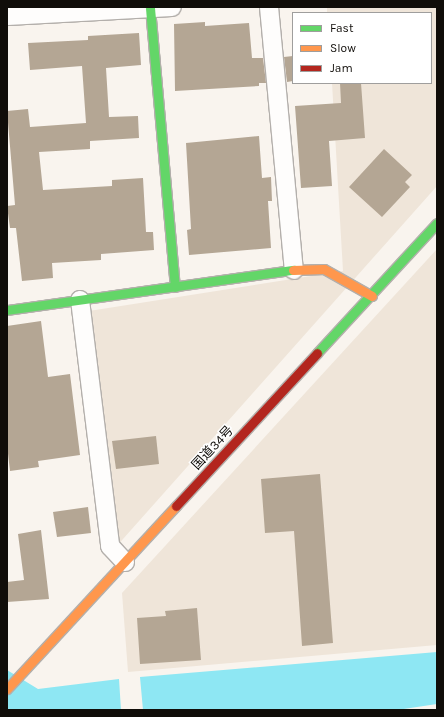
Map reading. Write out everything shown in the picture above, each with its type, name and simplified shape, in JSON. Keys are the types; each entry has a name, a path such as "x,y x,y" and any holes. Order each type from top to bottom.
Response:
{"main road":[{"path":"150,8 175,287"},
{"name":"国道34号","path":"7,689 372,296 437,223"},
{"path":"7,310 294,270 324,269 372,296"}],"street":[{"path":"7,16 172,7"},
{"path":"268,7 294,270"},
{"path":"80,300 110,546 125,562"}],"shaded area":[{"path":"327,7 437,7 437,186 115,548 89,311 343,271 332,84 432,84 432,12 327,12"},
{"path":"437,249 437,645 128,672 122,593"}],"water":[{"path":"437,652 437,704 397,710 143,710 140,677"},
{"path":"7,670 38,689 119,679 121,710 7,710"}],"building":[{"path":"205,22 205,26 249,23 252,58 263,58 266,83 259,83 259,86 175,91 174,24"},
{"path":"139,33 141,65 106,68 109,117 138,116 139,138 90,141 90,149 39,152 43,190 112,186 112,180 143,178 146,232 153,232 154,250 101,254 101,260 52,263 53,278 22,281 16,228 10,228 7,206 15,205 7,111 28,109 30,127 86,123 82,66 30,70 28,43 88,40 88,36"},
{"path":"292,56 292,81 287,82 284,57"},
{"path":"340,84 361,84 365,138 329,141 332,186 301,188 295,106 341,103"},
{"path":"259,136 262,178 271,177 272,201 268,201 271,248 189,255 187,230 191,229 186,143"},
{"path":"384,149 412,175 405,182 410,187 382,217 349,187"},
{"path":"41,321 48,377 70,374 80,455 38,461 39,467 10,471 7,445 7,326"},
{"path":"156,436 159,464 116,469 112,441"},
{"path":"320,474 333,643 302,646 294,531 265,533 261,479"},
{"path":"88,507 91,533 57,537 53,512"},
{"path":"41,530 49,599 7,602 7,582 24,580 18,534"},
{"path":"197,608 201,660 140,664 137,618 166,616 165,611"}],"traffic: fast":[{"path":"150,8 175,287"},
{"path":"317,353 437,223"},
{"path":"7,310 293,270"}],"traffic: slow":[{"path":"293,270 324,269 372,296"},
{"path":"7,689 176,506"}],"traffic: jam":[{"path":"176,506 317,353"}]}
